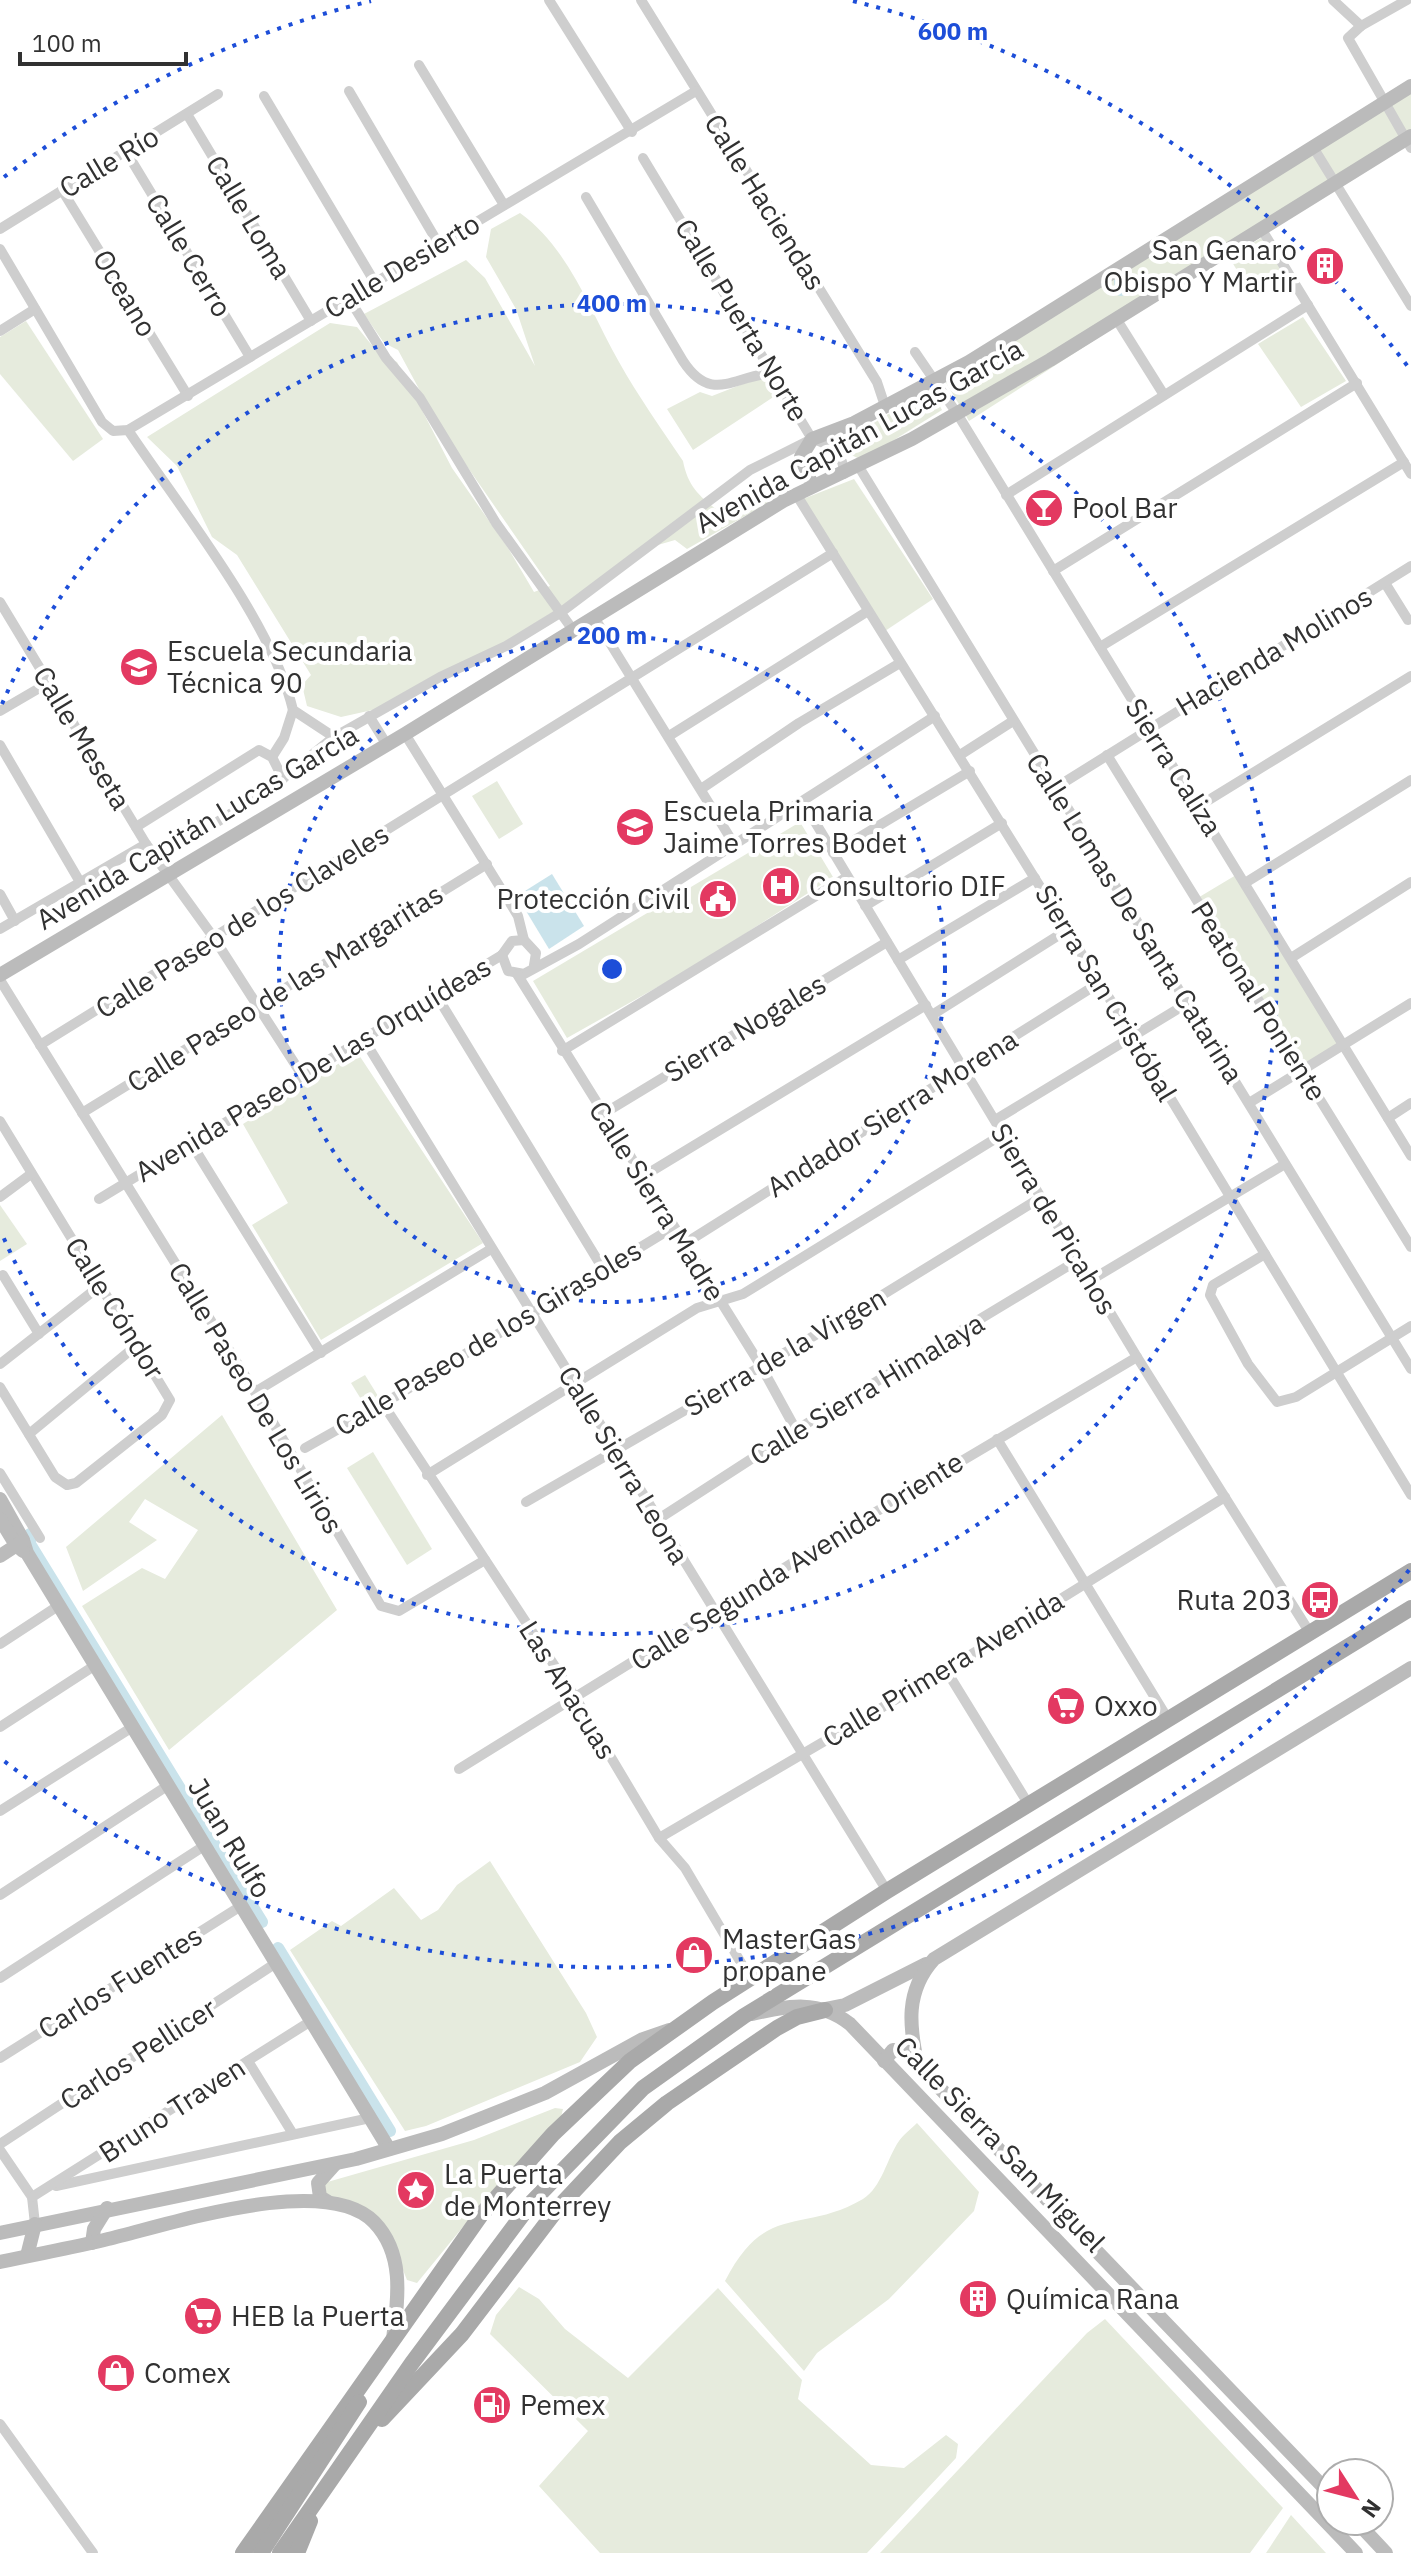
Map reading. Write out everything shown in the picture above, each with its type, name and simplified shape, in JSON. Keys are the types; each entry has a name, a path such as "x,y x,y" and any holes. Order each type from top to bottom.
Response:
{"main road":[{"path":"243,2553 481,2215 599,2088 676,2027 750,1978 1411,1571"},
{"path":"280,2553 513,2225 581,2148 643,2088 744,2016 1411,1608"},
{"path":"558,2208 620,2142 667,2103 787,2022 825,2010"},
{"path":"353,2448 462,2334 614,2135 643,2088"},
{"path":"261,2553 366,2392 380,2357"},
{"path":"297,2553 318,2498"}],"street":[{"path":"549,0 632,132"},
{"name":"Calle Haciendas","path":"641,0 877,382 885,406"},
{"path":"1333,0 1361,26"},
{"path":"1407,0 1350,34 1348,43 1409,141"},
{"path":"419,65 504,205"},
{"name":"Avenida Capitán Lucas García","path":"812,439 885,406 969,362 1411,86"},
{"path":"349,91 438,243"},
{"name":"Calle Desierto","path":"128,430 438,243 632,132 696,91"},
{"name":"Calle Río","path":"0,229 218,94"},
{"path":"264,96 374,281"},
{"name":"Calle Loma","path":"187,114 311,321"},
{"name":"Avenida Capitán Lucas García","path":"0,977 167,873 387,745 796,494 859,467 958,415 1409,141"},
{"path":"1313,147 1411,306"},
{"name":"Calle Cerro","path":"127,153 250,357"},
{"name":"Calle Puerta Norte","path":"643,158 812,439 835,450 843,463 844,474"},
{"name":"Oceano","path":"62,190 188,396"},
{"path":"586,197 689,369 706,384 716,386 755,374 774,373"},
{"path":"1262,230 1411,474"},
{"path":"0,249 107,428 118,432 128,430 234,589 272,652 286,680 293,710 284,738 272,757"},
{"path":"348,297 386,358 420,398 496,523 573,630"},
{"path":"1006,495 1308,305"},
{"path":"0,331 35,309"},
{"path":"1117,320 1164,395"},
{"name":"Sierra Caliza","path":"915,352 958,415 1411,1156"},
{"path":"1053,571 1357,383"},
{"path":"156,859 283,779 334,737 506,646 560,613 757,465 812,439"},
{"path":"812,439 801,457 812,485"},
{"path":"1100,647 1404,462"},
{"name":"Calle Lomas De Santa Catarina","path":"859,467 1411,1369"},
{"name":"Sierra San Cristóbal","path":"796,494 1002,823 1411,1495"},
{"name":"Calle Paseo de los Claveles","path":"40,1045 833,553"},
{"name":"Hacienda Molinos","path":"1055,788 1411,566"},
{"path":"1385,583 1408,620"},
{"name":"Calle Meseta","path":"0,602 146,844 214,938 302,1075"},
{"path":"669,736 868,611"},
{"path":"594,617 734,844"},
{"path":"701,789 799,723 900,663"},
{"path":"1199,806 1411,676"},
{"path":"0,711 48,683"},
{"path":"293,710 334,737"},
{"path":"369,716 387,745"},
{"path":"517,974 524,974 534,965 579,944 935,716"},
{"path":"960,755 1013,721"},
{"path":"405,734 518,916 524,940 536,953 534,965"},
{"path":"0,745 80,882"},
{"path":"136,827 251,753 268,751 283,779"},
{"name":"Peatonal Poniente","path":"1107,755 1411,1247"},
{"path":"833,853 970,771"},
{"path":"1245,883 1411,780"},
{"name":"Sierra de Picahos","path":"803,802 1137,1357 1310,1633"},
{"path":"865,906 1002,823"},
{"path":"0,929 146,844"},
{"name":"Calle Paseo de las Margaritas","path":"82,1113 487,864"},
{"path":"562,1051 847,877"},
{"path":"898,960 1035,878"},
{"path":"1291,958 1411,882"},
{"path":"0,894 15,921"},
{"path":"642,1177 1067,930"},
{"path":"502,955 512,941 524,940"},
{"name":"Sierra Nogales","path":"603,1114 887,942"},
{"name":"Calle Sierra Madre","path":"502,955 503,964 517,974 672,1228 761,1366 796,1430"},
{"name":"Avenida Paseo De Las Orquídeas","path":"99,1199 502,955"},
{"path":"0,977 125,1184"},
{"name":"Andador Sierra Morena","path":"684,1244 1099,983"},
{"path":"435,993 603,1269"},
{"path":"1249,1103 1411,1003"},
{"path":"995,1120 1186,1004"},
{"name":"Calle Sierra Leona","path":"363,1038 887,1891"},
{"path":"1388,1118 1411,1103"},
{"name":"Calle Cóndor","path":"0,1121 168,1392 170,1400 162,1415 72,1485 55,1477 1,1389"},
{"path":"427,1475 697,1308 743,1294 1003,1134"},
{"path":"191,1143 321,1353"},
{"path":"1091,1280 1285,1164"},
{"path":"0,1197 31,1174"},
{"name":"Calle Paseo De Los Lirios","path":"125,1184 255,1392 377,1601 388,1610 399,1611 485,1560"},
{"name":"Sierra de la Virgen","path":"526,1502 761,1366 1040,1198"},
{"name":"Calle Paseo de los Girasoles","path":"305,1448 672,1228"},
{"path":"255,1392 491,1249"},
{"path":"1265,1254 1216,1282 1209,1291 1248,1364 1277,1402 1289,1401 1411,1326"},
{"name":"Calle Sierra Himalaya","path":"657,1520 796,1430 1078,1260"},
{"path":"3,1275 39,1334"},
{"path":"0,1364 101,1285"},
{"path":"29,1434 137,1345"},
{"name":"Calle Segunda Avenida Oriente","path":"459,1769 997,1439 1137,1357"},
{"name":"Las Anacuas","path":"383,1404 575,1697 659,1838 685,1868 750,1978"},
{"path":"997,1439 1168,1719"},
{"path":"0,1473 40,1538"},
{"name":"Calle Primera Avenida","path":"659,1838 946,1670 1225,1497"},
{"path":"0,1499 15,1540"},
{"path":"0,1519 15,1540"},
{"path":"0,1556 15,1540"},
{"name":"Juan Rulfo","path":"15,1540 389,2149"},
{"path":"0,1644 58,1606"},
{"path":"0,1727 94,1666"},
{"path":"744,2016 790,2006 825,2010 845,2005 934,1959 1411,1668"},
{"path":"946,1670 1029,1805"},
{"path":"0,1811 131,1728"},
{"path":"0,1895 167,1786"},
{"path":"0,1978 204,1846"},
{"name":"Carlos Fuentes","path":"0,2058 241,1906"},
{"path":"918,2066 909,2021 922,1972 934,1959"},
{"name":"Carlos Pellicer","path":"0,2147 276,1963"},
{"name":"Calle Sierra San Miguel","path":"825,2010 850,2024 1356,2553"},
{"name":"Bruno Traven","path":"32,2197 55,2186 311,2021"},
{"path":"0,2233 107,2208 336,2163 442,2134 545,2093 643,2039 676,2027"},
{"path":"884,2061 888,2053 898,2049 918,2066"},
{"path":"248,2061 293,2134"},
{"name":"Calle Sierra San Miguel","path":"918,2066 1315,2478"},
{"path":"55,2186 88,2182 370,2118"},
{"path":"0,2147 32,2197 35,2224 27,2256"},
{"path":"336,2163 320,2177 317,2188 320,2197 365,2215 388,2241 398,2279 393,2339"},
{"path":"0,2262 244,2206 297,2200 332,2203"},
{"path":"92,2243 94,2229 107,2208"},
{"path":"63,2219 71,2247"},
{"path":"0,2424 93,2553"},
{"path":"1371,2537 1386,2553"}],"shaded area":[{"path":"1411,85 1411,136 969,421 945,381"},
{"path":"520,213 537,227 565,262 626,375 683,461 688,478 701,496 721,513 765,481 762,494 789,491 687,549 675,540 634,552 572,600 500,645 377,709 341,717 307,706 302,685 311,675 237,555 212,537 177,466 147,437 330,323 357,327 379,354 397,362 452,468 508,548 534,592 550,586 439,426 398,350 384,343 364,314 466,260 485,278 535,366 516,309 486,257 491,229"},
{"path":"1261,238 1282,271 1250,292 1229,257"},
{"path":"1303,317 1346,381 1301,407 1258,344"},
{"path":"26,321 103,439 73,461 0,374 0,337"},
{"path":"758,378 770,381 781,392 693,450 667,409 700,392 712,396"},
{"path":"930,388 942,410 862,460 849,454 847,443 853,436"},
{"path":"854,479 933,599 885,631 803,499"},
{"path":"497,781 523,824 499,839 472,796"},
{"path":"800,822 833,877 695,966 567,1038 533,981"},
{"path":"1241,872 1347,1047 1303,1074 1196,899"},
{"path":"357,1052 483,1243 321,1340 252,1225 288,1203 243,1124"},
{"path":"0,1205 27,1244 0,1261"},
{"path":"365,1375 378,1396 364,1404 351,1383"},
{"path":"222,1415 337,1610 169,1750 82,1606 142,1568 165,1579 198,1530 145,1499 129,1522 157,1540 83,1591 66,1547"},
{"path":"373,1452 432,1549 407,1565 347,1468"},
{"path":"490,1861 586,2013 597,2037 580,2062 426,2126 405,2131 290,1950 332,1921 341,1926 394,1888 421,1920 438,1910 457,1885"},
{"path":"555,2108 563,2109 561,2117 503,2178 417,2283 407,2280 389,2235 324,2198 324,2183 474,2140"},
{"path":"917,2123 979,2192 974,2211 889,2299 817,2353 804,2371 725,2281 740,2256 770,2229 841,2210 870,2194 899,2141"},
{"path":"519,2287 539,2299 565,2329 628,2378 718,2288 802,2380 798,2399 871,2465 904,2468 946,2435 958,2444 956,2458 867,2553 600,2553 539,2486 588,2431 490,2334 496,2315"},
{"path":"1105,2319 1283,2508 1250,2553 880,2553 1087,2333"},
{"path":"1291,2515 1326,2553 1266,2553"}],"water":[{"path":"552,874 584,926 549,949 517,896"}],"waterway":[{"path":"1120,281 1121,290"},
{"path":"30,1534 30,1544 262,1922"},
{"path":"278,1948 390,2131"}],"place":[{"name":"San Genaro Obispo Y Martir","path":"1325,266"},
{"name":"Pool Bar","path":"1044,508"},
{"name":"Escuela Secundaria Técnica 90","path":"139,667"},
{"name":"Escuela Primaria Jaime Torres Bodet","path":"635,827"},
{"name":"Consultorio DIF","path":"781,886"},
{"name":"Protección Civil","path":"718,899"},
{"name":"Ruta 203","path":"1320,1600"},
{"name":"Oxxo","path":"1066,1706"},
{"name":"MasterGas propane","path":"694,1955"},
{"name":"La Puerta de Monterrey","path":"416,2190"},
{"name":"Química Rana","path":"978,2299"},
{"name":"HEB la Puerta","path":"203,2316"},
{"name":"Comex","path":"116,2373"},
{"name":"Pemex","path":"492,2405"}]}
